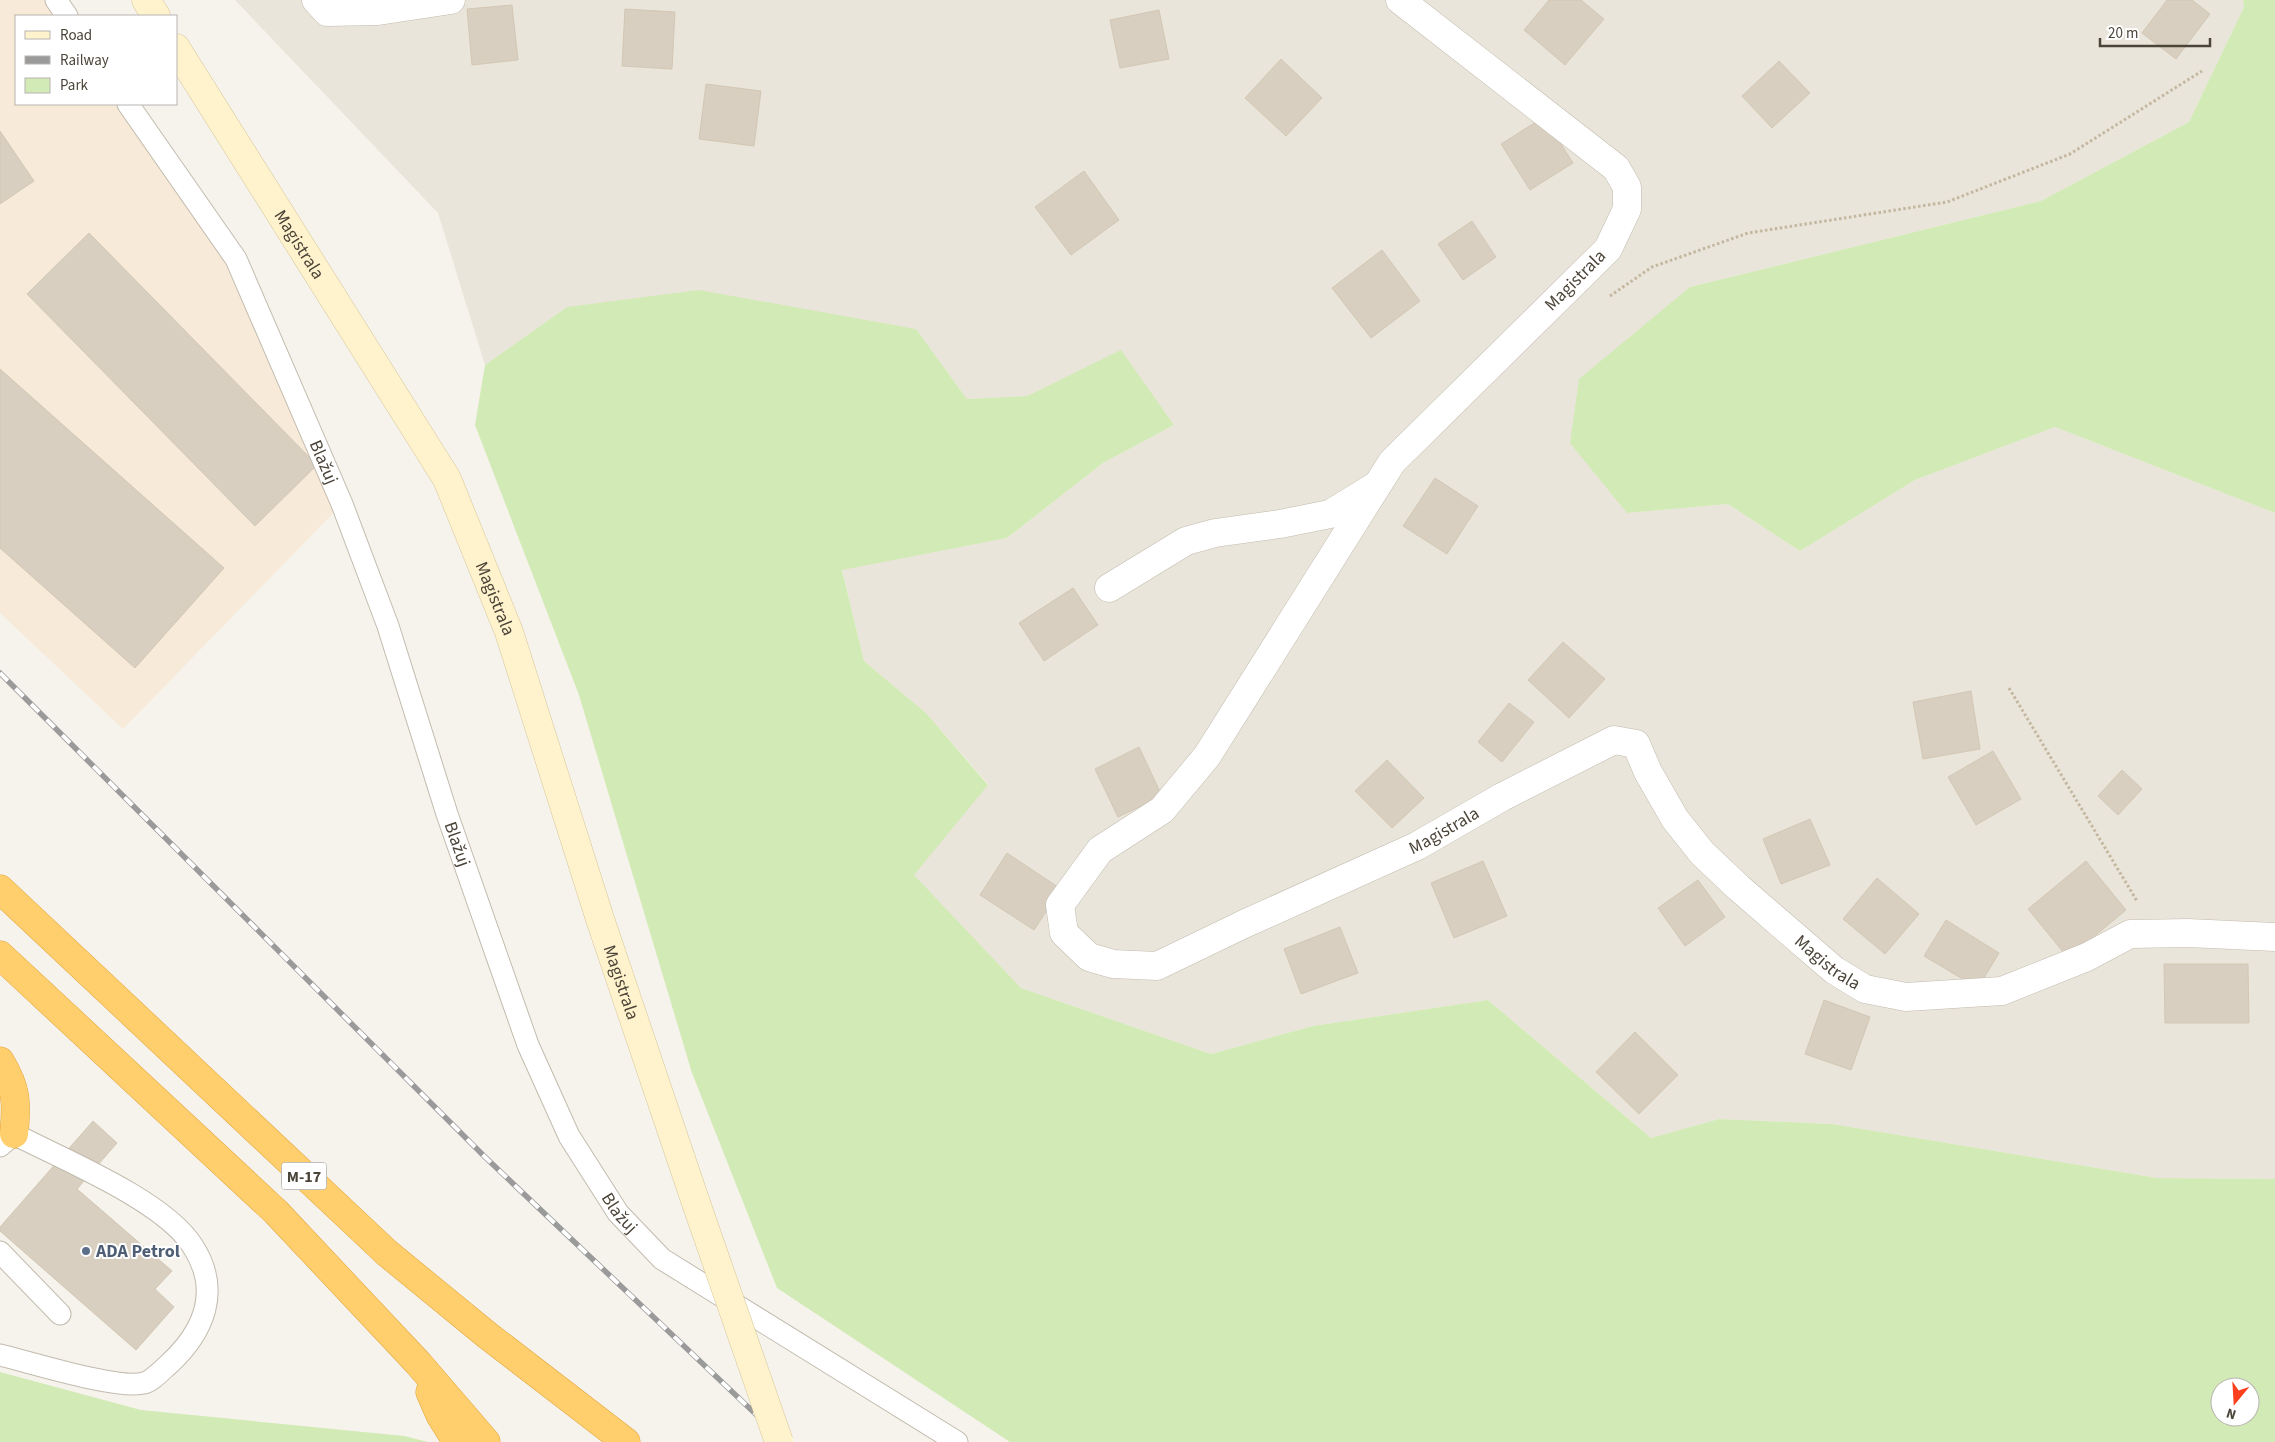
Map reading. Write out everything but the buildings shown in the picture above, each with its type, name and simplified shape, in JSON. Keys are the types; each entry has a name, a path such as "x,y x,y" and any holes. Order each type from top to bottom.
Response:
{"highway":[{"name":"M-17","path":"0,889 386,1253 487,1335 626,1442"},
{"name":"M-17","path":"0,955 276,1212 418,1363 486,1442"},
{"path":"0,1061 11,1079 16,1104 7,1140"},
{"path":"418,1363 440,1415 457,1442"}],"main road":[{"path":"146,0 155,15"},
{"name":"Magistrala","path":"178,51 447,479 510,632 600,919 779,1442"}],"street":[{"path":"316,0 327,12 378,11 451,0"},
{"name":"Magistrala","path":"1400,0 1616,168 1627,187 1627,209 1608,249 1392,462 1375,486 1368,503 1207,756 1162,810 1100,850 1060,906 1064,933 1089,957 1113,964 1156,966 1244,924 1418,846 1502,798 1614,740 1636,744 1648,772 1675,819 1702,853 1738,888 1834,970 1865,989 1906,997 2002,990 2087,957 2130,934 2188,933 2275,937"},
{"name":"Magistrala","path":"1109,588 1186,541 1214,533 1280,524 1330,514 1375,486"}],"lane":[{"path":"56,0 66,15"},
{"name":"Blažuj","path":"129,105 236,259 338,495 388,626 448,814 528,1045 569,1136 618,1213 662,1259 957,1442"},
{"path":"0,1355 124,1385 145,1383 185,1349 200,1326 207,1298 206,1274 192,1245 173,1223 132,1195 7,1140"},
{"path":"0,1252 60,1314"}],"path":[{"path":"1604,300 1652,267 1748,233 1947,202 2070,154 2202,71"},
{"path":"2009,688 2143,912 2130,934"}],"shaded area":[{"path":"0,0 56,0 66,15 15,15 15,105 129,105 236,259 342,504 123,729 0,613"},
{"path":"235,0 2243,0 2244,7 2189,122 2041,201 1690,287 1627,513 1728,504 1800,551 1915,480 2055,427 2275,513 2275,1179 2157,1178 1832,1124 1719,1119 1651,1138 1488,1000 1313,1026 1211,1054 1021,988 913,875 988,784 926,713 864,661 842,569 1007,538 1103,463 1174,425 1121,351 1027,396 967,399 916,329 567,307 485,365 438,213"}],"green space":[{"path":"2243,0 2275,0 2275,513 2055,427 1915,480 1800,551 1728,504 1627,513 1570,443 1579,379 1690,287 2041,201 2189,122 2244,7"},
{"path":"699,290 916,329 967,399 1027,396 1121,350 1174,425 1103,463 1007,538 842,570 864,661 926,713 988,785 914,875 1021,988 1211,1054 1313,1026 1488,1000 1651,1138 1719,1119 1832,1124 2157,1178 2275,1179 2275,1442 1010,1442 777,1288 692,1073 579,695 475,425 485,365 567,307"},
{"path":"0,1372 141,1410 404,1436 428,1442 0,1442"}],"railway":[{"path":"0,673 485,1157 785,1442"}],"place":[{"name":"ADA Petrol","path":"86,1251"}]}
